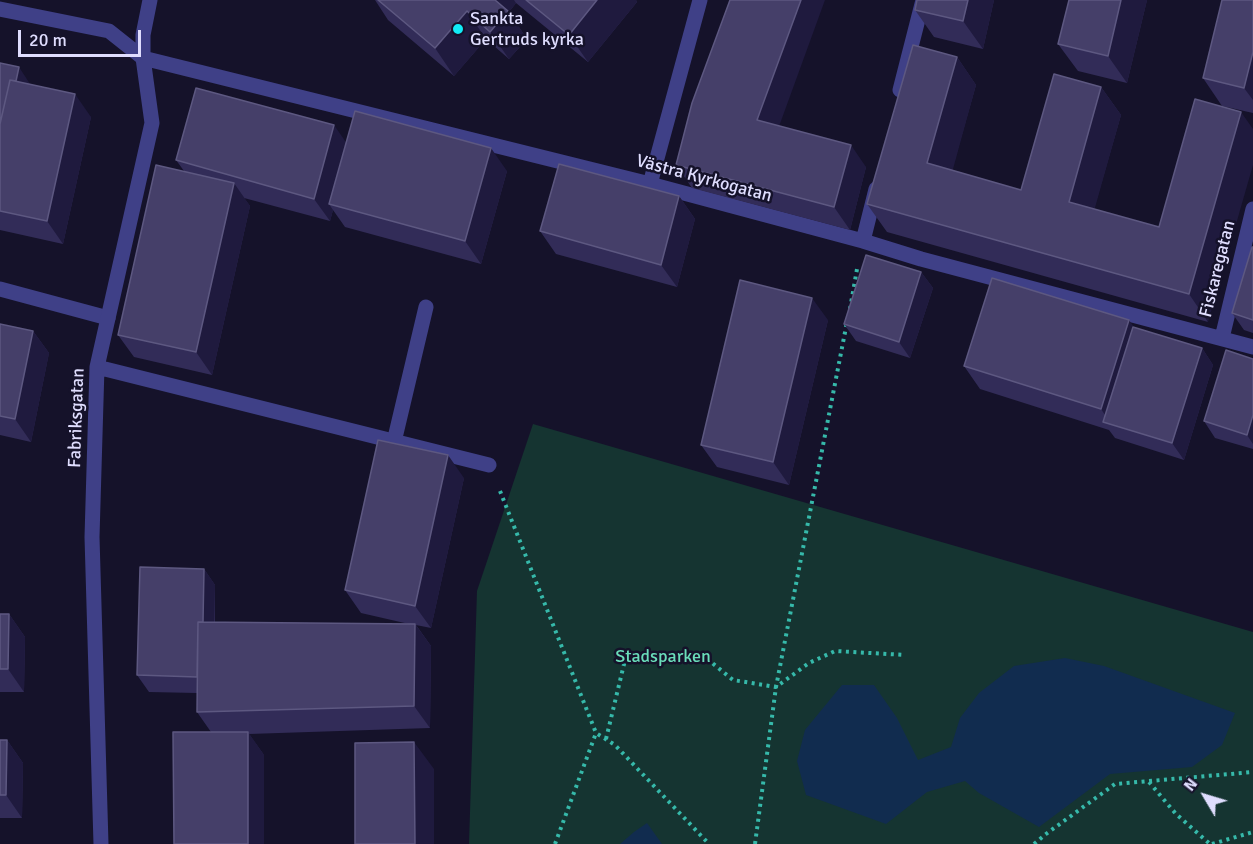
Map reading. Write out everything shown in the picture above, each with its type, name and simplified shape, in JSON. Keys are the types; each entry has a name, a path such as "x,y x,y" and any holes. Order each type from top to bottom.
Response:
{"street":[{"name":"Fabriksgatan","path":"101,844 92,537 97,367 152,123 142,58 143,35 150,0"},
{"path":"650,184 700,0"},
{"path":"897,103 923,0"},
{"path":"0,9 109,31 142,58"},
{"name":"Västra Kyrkogatan","path":"142,58 650,184 1253,347"},
{"path":"863,241 880,172"},
{"name":"Fiskaregatan","path":"1222,338 1253,209"},
{"path":"0,290 108,318"},
{"path":"394,442 426,307"},
{"path":"97,367 489,465"}],"path":[{"path":"755,844 776,687 863,241"},
{"path":"489,465 596,733 615,745 709,844"},
{"path":"606,739 625,660 658,659 690,653 705,657 733,680 776,687 809,663 835,651 904,655"},
{"path":"555,844 596,733"},
{"path":"1034,844 1115,784 1253,772"},
{"path":"1149,781 1176,814 1211,844 1253,832"}],"green space":[{"name":"Stadsparken","path":"533,424 1253,632 1253,844 469,844 477,591"}],"water":[{"path":"1065,658 1104,666 1235,713 1222,745 1192,767 1110,774 1039,827 979,793 965,781 927,792 886,824 806,795 797,761 805,730 842,685 874,685 897,718 918,760 951,747 960,718 979,693 1014,666"},
{"path":"647,823 662,844 620,844 634,832"}],"building":[{"path":"378,0 495,0 508,11 490,32 467,11 435,48"},
{"path":"526,0 597,0 569,35"},
{"path":"730,0 801,0 757,120 851,145 834,207 676,165 692,103"},
{"path":"917,0 968,0 963,21 915,10"},
{"path":"1069,0 1121,0 1108,56 1058,44"},
{"path":"1222,0 1253,0 1253,52 1244,88 1203,78"},
{"path":"913,45 957,57 927,163 1021,190 1054,74 1101,87 1069,202 1159,227 1195,99 1241,112 1189,294 867,204"},
{"path":"0,63 19,67 16,81 10,80 0,124"},
{"path":"10,80 75,94 47,221 0,211 0,124"},
{"path":"196,88 334,125 314,199 176,160"},
{"path":"355,111 491,148 465,241 329,204"},
{"path":"559,164 679,196 661,265 540,231"},
{"path":"156,165 234,183 196,352 118,335"},
{"path":"1253,247 1253,320 1232,313"},
{"path":"866,255 921,272 899,342 844,324"},
{"path":"992,278 1129,320 1101,409 964,366"},
{"path":"740,280 812,298 773,462 701,445"},
{"path":"0,324 33,331 15,419 0,416"},
{"path":"1133,327 1202,348 1172,443 1103,422"},
{"path":"1226,350 1253,359 1253,415 1247,435 1204,421"},
{"path":"378,440 448,455 415,606 345,590"},
{"path":"140,567 204,569 203,622 198,622 197,677 137,675"},
{"path":"0,614 9,614 8,669 0,669"},
{"path":"198,622 415,624 414,706 197,712"},
{"path":"173,732 248,732 248,844 174,844"},
{"path":"0,740 7,740 6,795 0,795"},
{"path":"414,742 415,844 355,844 355,743"}],"place":[{"name":"Sankta Gertruds kyrka","path":"458,29"}]}
